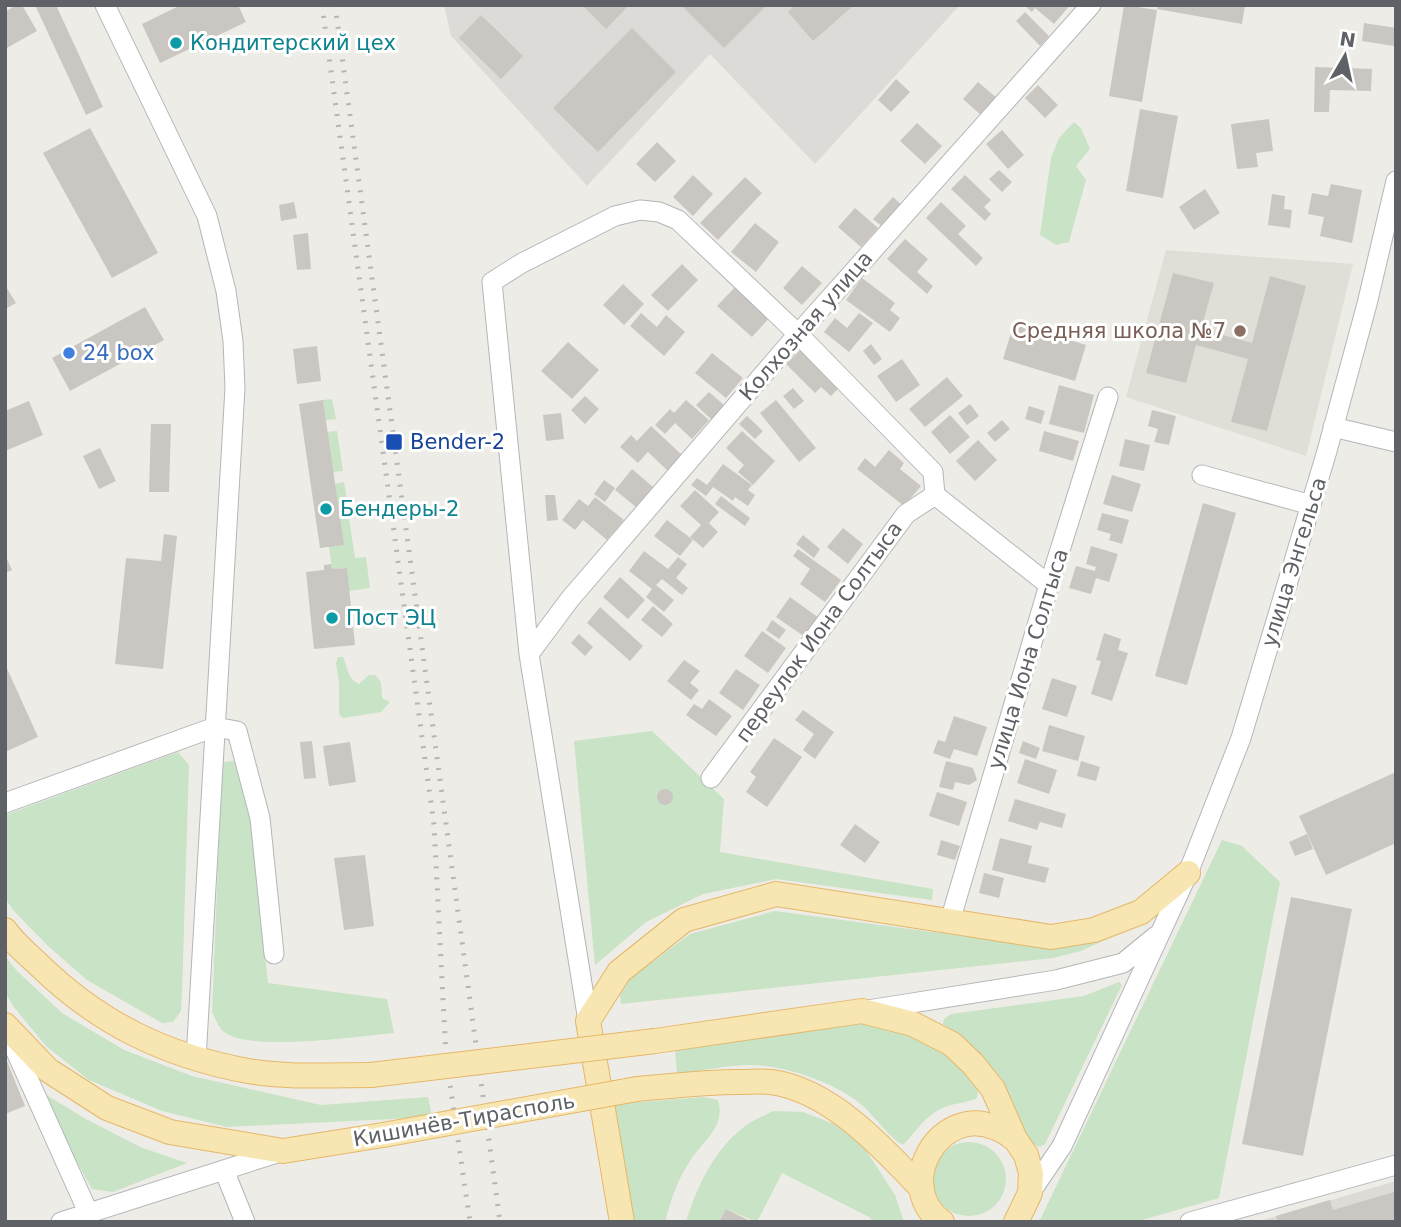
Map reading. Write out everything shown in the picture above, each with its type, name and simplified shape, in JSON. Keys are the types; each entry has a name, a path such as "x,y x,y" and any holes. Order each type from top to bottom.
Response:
{"main road":[{"path":"622,1222 588,1021 619,972 684,920 776,894 1051,937 1094,930 1141,912 1188,873"},
{"path":"5,930 61,987 125,1031 196,1059 251,1072 371,1075 655,1041 862,1011 914,1024 952,1044 973,1063 993,1089 1015,1139 1026,1155 1031,1173 1020,1212"},
{"name":"Кишинёв-Тирасполь","path":"5,1026 48,1070 107,1108 170,1132 283,1152 637,1089 709,1082 772,1082 813,1095 850,1119 882,1146 924,1204 942,1222"},
{"path":"924,1204 922,1166 932,1145 950,1130 972,1124 995,1127 1015,1139"}],"street":[{"path":"106,5 207,216 226,291 233,341 235,388 196,1059"},
{"name":"Колхозная улица","path":"529,654 570,599 798,334 1091,5"},
{"name":"улица Энгельса","path":"1020,1212 1062,1146 1188,873 1241,738 1334,427 1392,218 1396,181"},
{"path":"588,1021 529,654 492,282 522,263 615,216 640,210 659,212 678,220 798,334 933,472 935,495 1049,585"},
{"name":"улица Иона Солтыса","path":"950,921 1049,585 1108,397"},
{"path":"1334,427 1396,442"},
{"path":"1202,475 1311,505"},
{"name":"переулок Иона Солтыса","path":"712,778 906,514 935,495"},
{"path":"219,678 260,818 274,954"},
{"path":"5,803 215,727 237,732"},
{"path":"862,1011 1056,980 1123,963 1160,933"},
{"path":"5,1026 88,1212"},
{"path":"61,1222 283,1152"},
{"path":"1190,1222 1229,1217 1396,1165"},
{"path":"224,1170 245,1222"}],"shaded area":[{"path":"444,5 960,5 815,164 710,54 587,186 451,36"},
{"name":"Средняя школа №7","path":"1166,250 1353,264 1306,456 1126,397"},
{"path":"1396,1181 1396,1222 1258,1222 1263,1220"}],"green space":[{"path":"1074,122 1081,128 1090,149 1076,166 1086,180 1069,242 1056,245 1040,235 1051,158 1059,138"},
{"path":"332,399 336,419 326,420 323,400"},
{"path":"337,431 343,471 333,472 327,432"},
{"path":"344,482 348,505 338,507 335,484"},
{"path":"349,518 355,558 366,557 370,588 349,591 347,568 332,569 329,547 340,519"},
{"path":"338,657 343,657 355,682 359,684 369,675 375,675 381,682 382,698 390,702 381,712 343,718 339,714 336,663"},
{"path":"652,731 724,799 720,852 933,889 932,900 776,879 703,894 646,922 595,965 574,741"},
{"path":"178,752 189,765 181,1011 173,1022 162,1023 87,980 13,910 5,898 5,815"},
{"path":"234,761 251,823 268,983 387,999 394,1033 304,1041 255,1041 236,1038 218,1025 212,1012 222,762"},
{"path":"1222,840 1242,846 1280,882 1219,1198 1135,1222 1039,1222"},
{"path":"775,911 1052,948 1118,934 1081,951 1053,958 621,1004 620,995 630,979 690,934"},
{"path":"5,956 17,971 62,1013 124,1050 192,1076 321,1105 428,1097 432,1117 227,1127 162,1111 89,1080 46,1046 5,992"},
{"path":"1119,982 1122,985 1045,1144 1040,1147 1033,1144 1025,1135 1013,1102 996,1073 973,1048 943,1024 944,1019 951,1014 1084,996"},
{"path":"857,1020 911,1030 958,1063 978,1091 977,1098 938,1110 903,1145 857,1101 834,1087 807,1076 778,1068 751,1065 677,1074 675,1050"},
{"path":"45,1094 140,1147 187,1163 113,1192 92,1189 42,1100"},
{"path":"704,1097 718,1100 719,1118 712,1133 681,1175 665,1222 632,1222 614,1104"},
{"path":"773,1111 803,1112 834,1124 862,1144 895,1195 904,1222 870,1222 871,1218 782,1173 757,1222 726,1209 719,1222 686,1222 701,1182 724,1146 747,1125"},
{"path":"969,1142 983,1145 995,1153 1003,1165 1006,1179 1003,1193 995,1205 983,1213 969,1216 955,1213 943,1205 935,1193 932,1179 935,1165 943,1153 955,1145"}],"building":[{"path":"16,5 22,5 37,31 5,49 5,12"},
{"path":"35,5 56,5 103,107 86,115"},
{"name":"Кондитерский цех","path":"181,5 238,5 246,22 160,63 142,24"},
{"path":"582,5 629,5 606,29"},
{"path":"681,5 767,5 724,48"},
{"path":"795,5 854,5 813,41 788,12"},
{"path":"1024,5 1070,5 1054,24 1035,8 1032,12"},
{"path":"1124,5 1157,10 1142,102 1109,96"},
{"path":"1158,5 1245,5 1242,24 1157,9"},
{"path":"1025,12 1049,36 1040,46 1016,21"},
{"path":"481,15 523,56 501,79 459,38"},
{"path":"1364,23 1396,28 1394,46 1362,41"},
{"path":"632,28 676,72 598,152 553,108"},
{"path":"1315,67 1372,69 1371,91 1330,90 1329,112 1314,112"},
{"path":"896,79 910,92 891,112 878,100"},
{"path":"978,82 998,99 982,116 963,99"},
{"path":"1038,85 1058,105 1045,118 1025,98"},
{"path":"1140,109 1178,116 1163,198 1126,191"},
{"path":"1269,119 1273,151 1256,153 1258,167 1237,169 1231,124"},
{"path":"917,123 942,146 925,164 900,141"},
{"path":"90,128 158,253 112,278 43,153"},
{"path":"1002,130 1024,155 1008,169 986,144"},
{"path":"657,142 676,161 655,182 636,164"},
{"path":"999,170 1012,182 1002,192 989,179"},
{"path":"693,175 713,194 693,216 673,197"},
{"path":"965,175 991,200 984,207 991,214 985,221 951,189"},
{"path":"745,177 762,193 718,240 700,223"},
{"path":"1331,184 1362,190 1352,243 1320,236 1324,217 1308,214 1312,193 1328,196"},
{"path":"1205,189 1220,213 1194,230 1179,207"},
{"path":"1272,194 1285,196 1284,209 1292,210 1290,228 1268,225"},
{"path":"893,197 905,208 886,230 873,219"},
{"path":"294,202 297,218 281,221 279,205"},
{"path":"941,202 966,226 958,234 983,258 976,266 926,218"},
{"path":"855,208 878,228 861,247 838,227"},
{"path":"755,223 779,242 756,272 731,252"},
{"path":"308,233 311,269 297,270 293,235"},
{"path":"905,239 928,259 917,272 933,286 927,294 887,259"},
{"path":"682,264 698,280 668,311 651,295"},
{"path":"802,266 822,283 802,305 783,288"},
{"path":"1173,273 1214,283 1201,329 1252,343 1270,276 1306,286 1267,431 1231,422 1248,359 1196,345 1186,383 1146,373"},
{"path":"862,278 895,303 890,310 900,318 890,332 846,300"},
{"path":"623,284 644,304 624,325 603,305"},
{"path":"5,285 16,303 5,309"},
{"path":"736,286 770,317 752,337 717,306"},
{"path":"145,307 164,340 70,391 52,358"},
{"path":"641,313 657,327 666,315 685,332 664,356 630,326"},
{"path":"859,313 873,323 849,352 824,332 835,318 847,328"},
{"path":"1014,323 1086,345 1075,381 1003,359"},
{"path":"568,342 599,370 572,399 541,371"},
{"path":"871,344 882,359 874,365 863,351"},
{"path":"317,346 321,381 297,384 293,349"},
{"path":"800,350 839,388 831,396 821,387 815,393 786,364"},
{"path":"712,353 743,378 726,398 695,373"},
{"path":"902,359 920,385 896,402 877,376"},
{"path":"947,377 963,396 925,427 909,409"},
{"path":"1059,385 1094,395 1084,433 1049,424"},
{"path":"793,388 804,401 794,409 783,396"},
{"path":"709,392 725,406 712,420 696,405"},
{"path":"585,396 599,409 585,424 571,410"},
{"name":"Бендеры-2","path":"323,400 344,545 320,548 299,404"},
{"path":"686,400 709,420 692,439 675,423 665,434 655,425 670,409 674,413"},
{"path":"776,400 816,448 799,462 760,413"},
{"path":"29,401 43,435 5,451 5,411"},
{"path":"970,404 979,416 967,425 958,413"},
{"path":"1029,406 1045,411 1041,424 1025,419"},
{"path":"1152,410 1176,416 1169,445 1154,442 1158,429 1148,426"},
{"path":"561,413 564,439 546,441 543,415"},
{"path":"950,415 970,437 950,454 931,432"},
{"path":"747,416 763,431 755,439 739,424"},
{"path":"1002,420 1010,429 995,442 987,433"},
{"path":"151,424 171,424 169,492 149,492"},
{"path":"651,426 683,456 668,471 648,452 638,463 620,447 631,435 637,441"},
{"path":"742,431 775,461 753,485 738,472 744,465 726,448"},
{"path":"1044,431 1079,441 1073,461 1039,451"},
{"path":"1125,439 1150,445 1144,471 1119,466"},
{"path":"978,440 997,460 975,481 956,461"},
{"path":"100,448 116,481 99,489 83,456"},
{"path":"889,450 904,463 900,469 921,486 904,506 857,469 865,458 875,467"},
{"path":"723,464 752,485 748,490 755,495 748,506 735,497 733,501 713,487 706,496 691,485 697,478 707,485"},
{"path":"632,469 653,487 636,507 615,490"},
{"path":"1112,475 1141,484 1132,512 1103,504"},
{"path":"604,480 615,488 605,502 594,494"},
{"path":"695,490 719,512 709,523 718,532 703,548 690,537 701,525 680,506"},
{"path":"545,495 555,495 558,520 547,521"},
{"path":"721,496 750,518 745,526 715,504"},
{"path":"595,497 624,520 607,540 583,520 575,530 562,520 579,499 588,506"},
{"path":"1203,503 1236,513 1187,685 1155,676"},
{"path":"1102,513 1129,520 1122,544 1109,540 1111,534 1097,530"},
{"path":"667,520 693,540 680,556 654,536"},
{"path":"843,528 863,544 848,564 827,547"},
{"path":"164,534 177,536 163,669 115,664 126,558 161,561"},
{"path":"803,535 820,549 814,558 796,544"},
{"path":"1091,546 1118,554 1109,582 1096,578 1091,594 1069,588 1076,566 1095,571 1096,567 1086,564"},
{"path":"798,549 841,580 825,602 800,584 810,569 793,556"},
{"path":"644,551 668,569 678,557 687,564 676,578 688,588 682,595 662,579 656,585 674,600 664,612 646,597 652,589 629,571"},
{"path":"5,555 12,570 5,573"},
{"name":"Пост ЭЦ","path":"331,564 332,569 347,568 355,645 314,649 306,572 324,570 324,565"},
{"path":"620,577 645,600 628,619 603,597"},
{"path":"790,597 819,618 805,637 776,617"},
{"path":"653,606 673,624 662,637 641,620"},
{"path":"600,607 643,646 630,661 587,623"},
{"path":"772,620 786,630 779,639 766,630"},
{"path":"762,631 786,648 768,673 744,656"},
{"path":"1104,633 1121,639 1118,650 1128,653 1112,701 1091,694 1101,661 1096,660"},
{"path":"579,634 593,647 585,656 571,643"},
{"path":"684,660 700,671 690,683 699,690 691,700 667,681"},
{"path":"5,664 38,737 5,752"},
{"path":"736,669 760,685 743,710 719,693"},
{"path":"1052,678 1077,686 1067,717 1042,709"},
{"path":"709,699 732,716 716,736 686,715 694,704 702,709"},
{"path":"803,710 834,732 815,759 803,750 814,734 795,720"},
{"path":"954,716 987,727 977,756 954,749 950,759 933,753 938,740 945,742"},
{"path":"1049,725 1085,736 1078,761 1042,751"},
{"path":"774,738 802,757 767,807 746,792 756,777 750,772"},
{"path":"312,741 316,778 304,779 300,742"},
{"path":"1023,741 1040,748 1036,759 1019,753"},
{"path":"350,742 356,782 329,786 323,746"},
{"path":"1025,759 1057,770 1049,794 1017,783"},
{"path":"946,761 973,768 977,780 969,785 955,782 953,790 939,787"},
{"path":"1081,761 1100,767 1096,781 1077,776"},
{"path":"1396,772 1396,843 1326,875 1299,816"},
{"path":"665,789 671,791 671,803 665,805 659,803 657,797 659,791"},
{"path":"937,792 967,802 959,826 929,816"},
{"path":"1015,799 1066,814 1062,828 1040,822 1037,830 1008,821"},
{"path":"855,824 880,842 865,863 840,845"},
{"path":"1307,834 1313,849 1295,856 1289,842"},
{"path":"1000,838 1032,846 1028,863 1049,868 1045,883 992,870"},
{"path":"941,840 960,846 955,860 937,855"},
{"path":"365,855 374,926 344,930 334,858"},
{"path":"984,873 1004,878 999,898 979,893"},
{"path":"1291,897 1352,909 1303,1156 1242,1144"},
{"path":"5,1056 25,1106 5,1114"},
{"path":"1394,1192 1396,1222 1278,1222 1276,1216 1330,1200 1333,1210"},
{"path":"726,1209 752,1222 719,1222"}],"railway":[{"path":"322,5 434,825 446,1057 470,1222"},
{"path":"335,5 500,1222"}],"place":[{"name":"Кондитерский цех","path":"176,43"},
{"name":"Средняя школа №7","path":"1240,331"},
{"name":"24 box","path":"69,353"},
{"name":"Bender-2","path":"394,442"},
{"name":"Бендеры-2","path":"326,509"},
{"name":"Пост ЭЦ","path":"332,618"}]}
